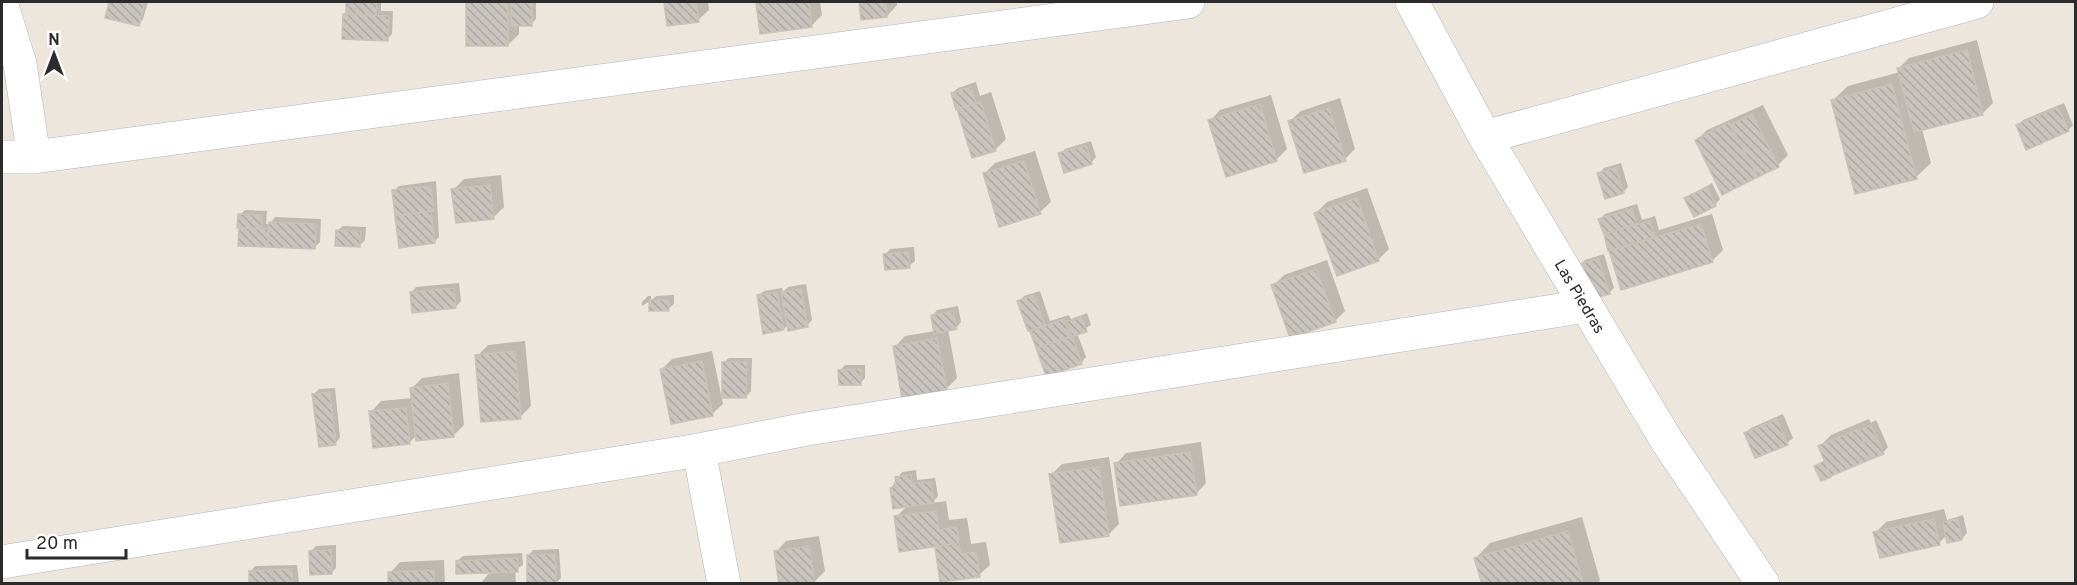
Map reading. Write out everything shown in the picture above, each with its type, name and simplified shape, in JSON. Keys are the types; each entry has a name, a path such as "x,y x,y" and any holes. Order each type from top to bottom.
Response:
{"street":[{"path":"2,157 34,157 1188,2"},
{"name":"Las Piedras","path":"1412,2 1485,137 1667,441 1763,584"},
{"path":"1485,137 1977,2"},
{"path":"2,6 20,64 34,157"},
{"path":"2,562 699,450 807,429 1586,306"},
{"path":"699,450 724,584"}],"building":[{"path":"109,2 145,3 139,26 105,18"},
{"path":"346,2 377,2 376,15 346,14"},
{"path":"466,2 508,2 508,46 466,46"},
{"path":"511,2 532,2 532,26 511,26"},
{"path":"664,2 696,2 699,22 667,26"},
{"path":"756,2 809,2 812,27 760,34"},
{"path":"859,2 886,2 887,17 861,20"},
{"path":"343,14 389,16 388,41 342,39"},
{"path":"1967,50 1983,115 1914,132 1897,68"},
{"path":"1892,84 1917,179 1855,194 1831,100"},
{"path":"971,87 976,103 956,110 951,93"},
{"path":"981,102 996,151 972,158 957,109"},
{"path":"1260,104 1277,161 1226,177 1208,120"},
{"path":"2058,107 2069,131 2026,150 2016,125"},
{"path":"1329,108 1346,161 1304,173 1288,121"},
{"path":"1752,114 1779,167 1758,177 1730,125"},
{"path":"1729,122 1758,177 1722,195 1695,140"},
{"path":"1086,145 1092,164 1064,173 1058,153"},
{"path":"1024,161 1041,214 999,227 983,173"},
{"path":"1616,168 1624,193 1605,199 1597,173"},
{"path":"490,185 494,219 456,223 451,189"},
{"path":"431,186 434,211 395,216 392,190"},
{"path":"1707,187 1716,206 1694,217 1684,198"},
{"path":"1357,198 1379,261 1337,276 1314,213"},
{"path":"1632,209 1637,224 1604,234 1598,219"},
{"path":"431,211 435,243 399,248 395,216"},
{"path":"238,214 262,215 262,229 237,228"},
{"path":"1650,221 1655,237 1608,251 1604,234"},
{"path":"269,222 316,224 315,249 268,247"},
{"path":"1701,224 1713,262 1621,290 1609,251"},
{"path":"239,228 268,229 268,247 238,246"},
{"path":"336,230 361,231 360,247 335,246"},
{"path":"909,252 910,268 885,270 883,254"},
{"path":"1598,258 1610,294 1588,300 1578,265"},
{"path":"1316,269 1336,322 1290,338 1271,285"},
{"path":"454,288 456,308 412,313 410,292"},
{"path":"801,289 808,327 788,331 781,292"},
{"path":"777,292 784,330 763,334 757,295"},
{"path":"1034,295 1045,326 1028,331 1017,301"},
{"path":"649,300 669,300 669,311 649,311"},
{"path":"953,311 957,329 934,334 931,315"},
{"path":"1082,317 1087,332 1072,336 1067,321"},
{"path":"1064,319 1070,337 1036,348 1030,331"},
{"path":"1072,336 1082,364 1046,376 1036,348"},
{"path":"937,338 947,390 902,399 893,346"},
{"path":"515,351 521,419 481,422 475,355"},
{"path":"702,361 713,416 671,424 660,369"},
{"path":"722,362 747,362 746,398 722,398"},
{"path":"861,369 861,385 839,385 838,370"},
{"path":"448,383 454,437 416,441 410,388"},
{"path":"330,392 336,445 319,447 312,394"},
{"path":"406,408 410,444 373,448 369,411"},
{"path":"1777,419 1788,445 1755,458 1744,433"},
{"path":"1871,425 1884,454 1871,459 1859,430"},
{"path":"1858,429 1871,459 1831,476 1818,446"},
{"path":"1190,452 1197,495 1120,506 1114,463"},
{"path":"1825,461 1831,477 1821,481 1814,466"},
{"path":"1099,467 1109,536 1060,543 1049,474"},
{"path":"911,475 912,484 931,482 934,503 893,509 890,488 896,487 895,477"},
{"path":"936,511 939,530 957,527 959,543 899,552 894,516"},
{"path":"1934,519 1940,545 1880,558 1873,532"},
{"path":"1958,519 1962,540 1947,543 1943,522"},
{"path":"1568,531 1583,584 1482,584 1474,558"},
{"path":"959,543 961,554 976,552 980,577 940,582 935,547"},
{"path":"809,546 815,583 779,584 774,551"},
{"path":"331,550 332,574 310,575 309,551"},
{"path":"555,554 556,584 527,584 527,555"},
{"path":"518,558 518,572 456,574 456,561"},
{"path":"292,569 293,584 249,584 249,571"},
{"path":"434,570 434,584 388,584 388,572"}]}
